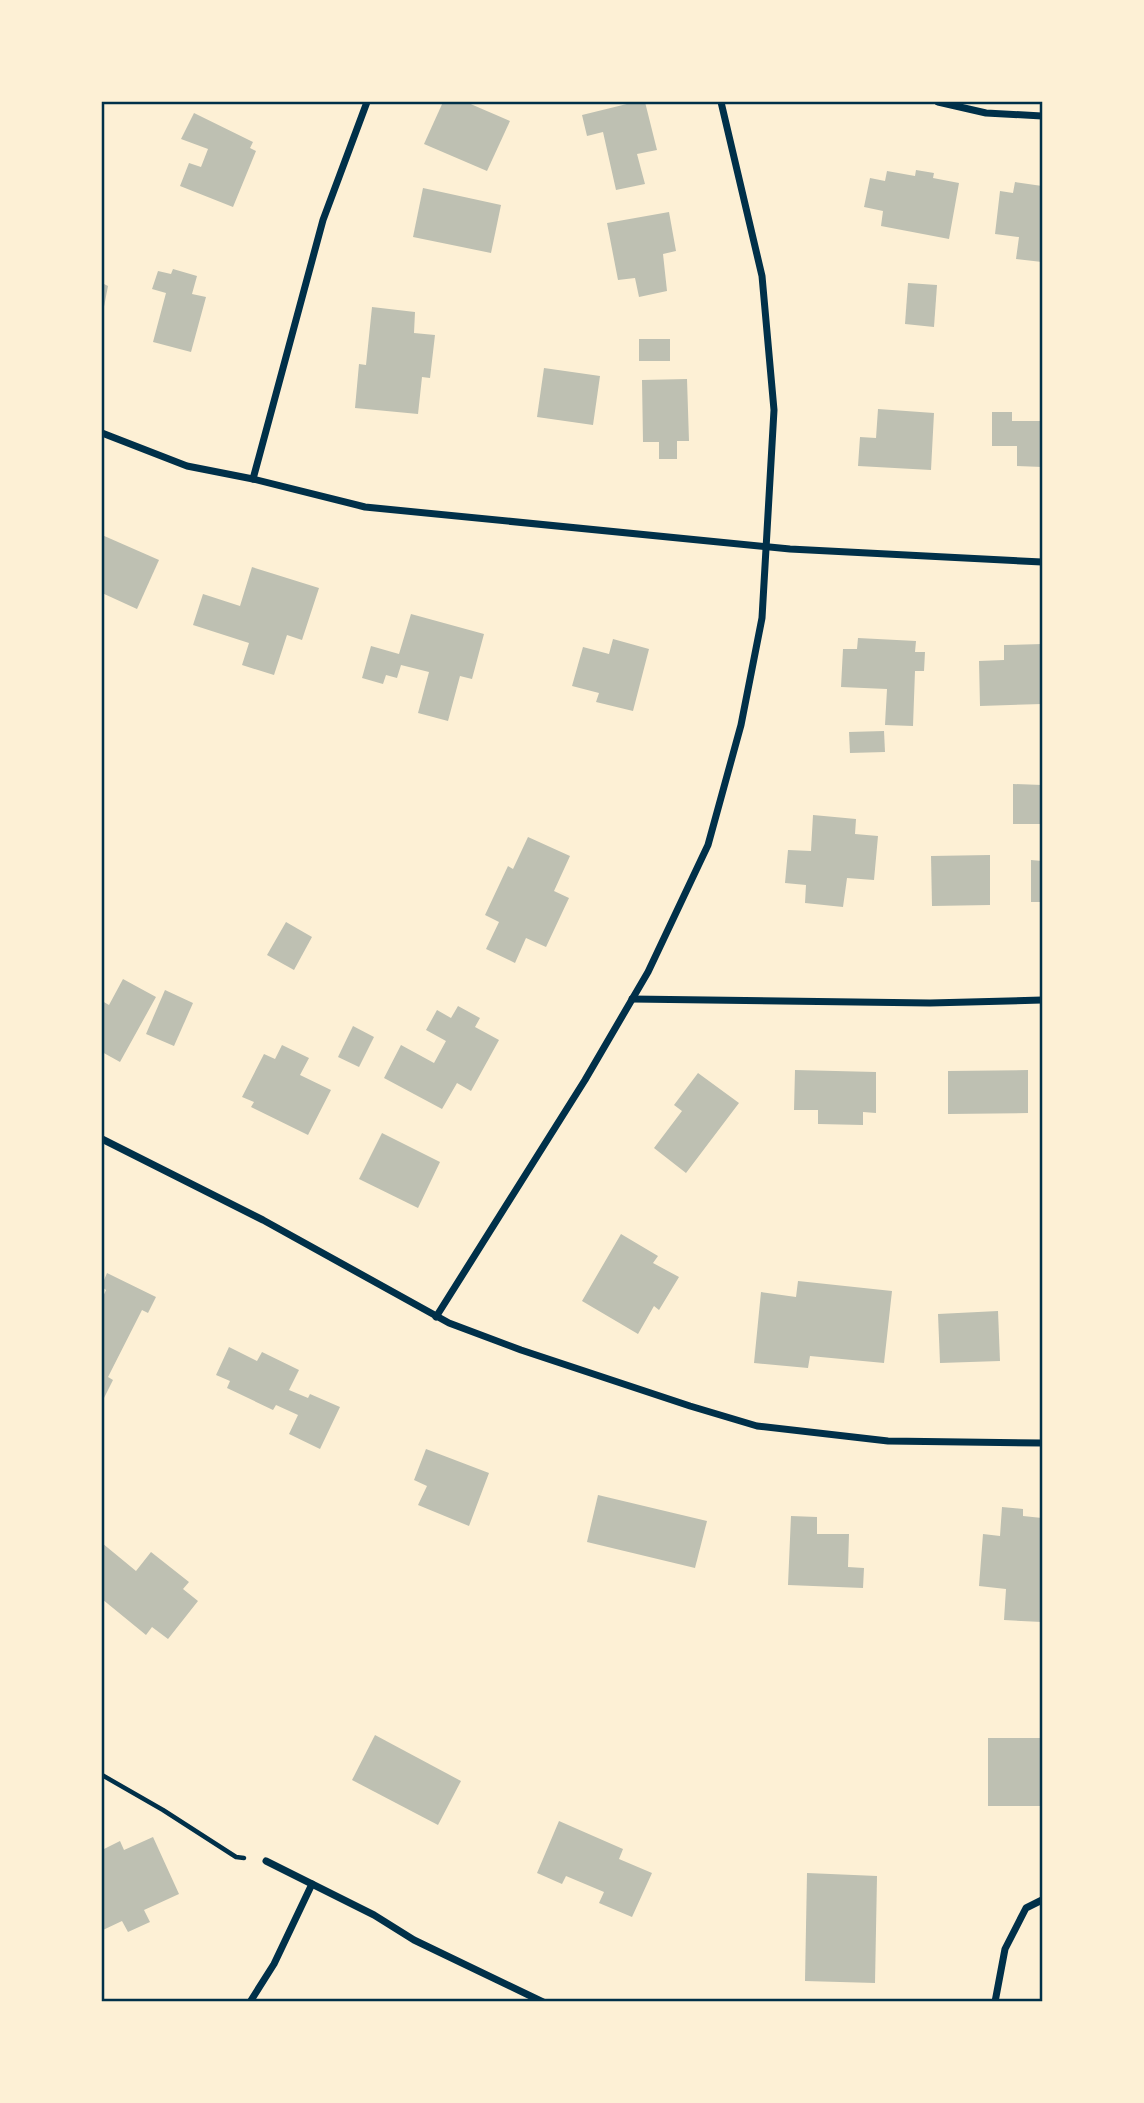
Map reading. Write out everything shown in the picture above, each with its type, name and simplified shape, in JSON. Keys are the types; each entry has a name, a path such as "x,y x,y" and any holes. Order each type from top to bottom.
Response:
{"street":[{"path":"253,480 323,220 367,102"},
{"path":"436,1317 585,1080 648,972 708,845 741,725 762,618 774,410 763,288 721,102"},
{"path":"938,102 986,113 1042,116"},
{"path":"102,433 187,466 365,507 766,547 1042,562"},
{"path":"632,999 930,1003 1042,1000"},
{"path":"102,1139 263,1220 436,1317 521,1350 690,1406 757,1426 888,1441 1042,1443"},
{"path":"266,1861 374,1915 414,1940 543,2001"},
{"path":"250,2001 274,1964 312,1884"},
{"path":"995,2001 1005,1949 1026,1908 1042,1900"}],"path":[{"path":"102,1775 236,1857 266,1861"}],"building":[{"path":"443,102 466,102 510,121 487,171 424,144"},
{"path":"645,102 657,150 637,154 645,184 616,190 603,132 587,136 582,115"},
{"path":"194,113 253,142 250,148 256,151 233,207 180,186 189,163 201,167 208,149 181,139"},
{"path":"916,170 934,173 933,178 959,183 949,239 881,226 883,211 864,207 870,178 885,181 887,171 915,176"},
{"path":"1015,182 1042,186 1042,262 1016,259 1019,237 995,234 1000,191 1013,193"},
{"path":"423,188 501,205 491,253 413,237"},
{"path":"669,212 676,251 663,254 667,291 639,297 635,278 618,280 607,223"},
{"path":"173,269 197,276 192,294 206,297 191,352 153,342 166,293 152,289 158,271 171,274"},
{"path":"102,283 108,286 103,312 102,312"},
{"path":"908,283 937,285 934,327 905,324"},
{"path":"372,307 415,312 414,333 435,335 430,378 422,377 418,414 355,408 359,364 366,365"},
{"path":"639,339 670,339 670,361 639,361"},
{"path":"544,368 600,376 593,425 537,417"},
{"path":"687,379 689,441 677,441 677,459 659,459 659,442 643,442 642,380"},
{"path":"878,409 934,413 931,470 858,466 860,437 876,438"},
{"path":"992,412 1012,412 1012,421 1042,421 1042,467 1017,466 1017,446 992,446"},
{"path":"102,535 159,560 137,609 102,593"},
{"path":"252,567 319,588 302,640 287,635 274,675 242,665 249,643 193,625 203,594 240,606"},
{"path":"411,614 484,634 472,679 460,676 448,721 418,713 429,672 401,665 397,678 386,675 383,684 362,678 371,646 399,654"},
{"path":"858,638 916,641 915,652 925,652 924,671 915,671 913,726 885,725 887,689 841,687 843,649 857,649"},
{"path":"613,639 649,649 633,711 596,702 599,693 572,686 583,647 609,654"},
{"path":"1042,644 1042,704 980,706 979,661 1004,660 1004,645"},
{"path":"884,731 885,752 850,753 849,732"},
{"path":"1013,784 1042,785 1042,824 1013,824"},
{"path":"813,815 856,819 855,834 878,836 874,880 847,878 843,907 805,903 806,885 785,883 788,850 811,851"},
{"path":"528,837 570,856 554,891 569,898 546,947 526,938 515,963 486,949 499,922 485,915 508,866 513,869"},
{"path":"990,855 990,905 932,906 931,856"},
{"path":"1031,860 1042,861 1042,902 1031,902"},
{"path":"286,922 312,937 294,970 267,955"},
{"path":"123,979 156,997 120,1062 102,1052 102,1001 109,1005"},
{"path":"165,990 193,1003 174,1046 146,1034"},
{"path":"458,1006 480,1018 475,1027 499,1040 471,1091 457,1083 442,1109 384,1078 401,1045 434,1063 446,1041 426,1030 437,1010 451,1018"},
{"path":"353,1026 374,1037 359,1067 338,1057"},
{"path":"282,1045 309,1058 300,1075 331,1090 308,1135 251,1107 254,1102 242,1097 264,1054 275,1059"},
{"path":"795,1070 876,1072 876,1113 863,1112 863,1125 818,1124 818,1110 794,1110"},
{"path":"1028,1070 1028,1113 948,1114 948,1071"},
{"path":"698,1073 739,1103 686,1173 654,1148 682,1111 674,1105"},
{"path":"382,1133 440,1162 418,1208 359,1179"},
{"path":"621,1234 658,1256 653,1263 679,1277 659,1310 654,1306 638,1334 582,1301"},
{"path":"107,1273 156,1297 148,1313 142,1310 108,1377 113,1380 104,1398 102,1299 106,1290 102,1285"},
{"path":"798,1281 892,1291 884,1363 810,1356 808,1368 754,1363 761,1292 796,1297"},
{"path":"998,1311 1000,1361 940,1363 938,1314"},
{"path":"229,1347 257,1361 262,1352 299,1370 289,1390 308,1398 310,1394 340,1407 320,1449 289,1434 298,1415 276,1405 273,1410 227,1388 230,1381 216,1375"},
{"path":"426,1449 489,1473 469,1526 418,1505 427,1486 414,1480"},
{"path":"598,1495 707,1521 695,1568 587,1542"},
{"path":"1002,1507 1023,1509 1023,1516 1042,1518 1042,1622 1004,1620 1006,1589 979,1586 983,1534 1000,1536"},
{"path":"791,1516 817,1517 817,1534 849,1534 848,1567 864,1568 863,1588 788,1585"},
{"path":"102,1543 136,1571 151,1552 189,1582 183,1589 198,1601 168,1639 152,1627 146,1635 102,1599"},
{"path":"375,1735 461,1781 438,1825 352,1780"},
{"path":"988,1738 1042,1738 1042,1806 988,1806"},
{"path":"559,1821 623,1849 619,1859 652,1873 632,1917 599,1903 604,1892 566,1876 562,1884 537,1873"},
{"path":"153,1837 179,1894 144,1910 150,1922 128,1932 122,1921 103,1930 102,1850 120,1841 124,1850"},
{"path":"807,1873 877,1876 875,1983 805,1981"}]}
